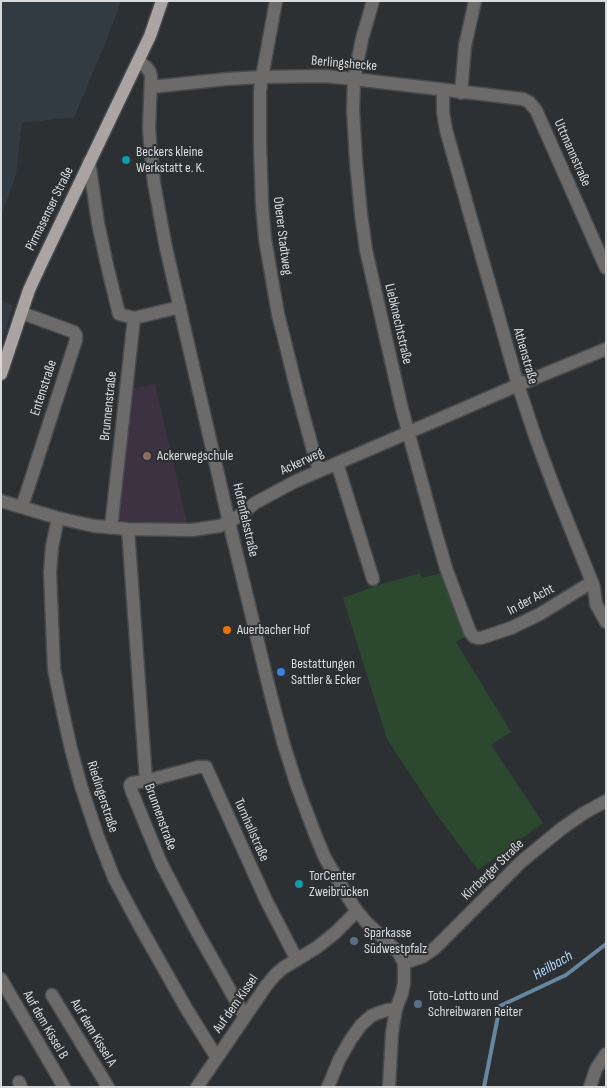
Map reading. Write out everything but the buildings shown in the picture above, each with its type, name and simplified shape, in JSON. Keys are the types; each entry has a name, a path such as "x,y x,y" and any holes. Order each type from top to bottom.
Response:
{"main road":[{"path":"138,62 150,36 162,1"},
{"name":"Pirmasenser Straße","path":"1,374 41,264 138,62"}],"street":[{"name":"Oberer Stadtweg","path":"276,1 260,91 262,204 265,239 288,359 319,470"},
{"name":"Liebknechtstraße","path":"373,1 362,39 354,79 356,161 365,241 374,289 408,432 435,532 446,568 470,632 474,637 482,638"},
{"path":"461,92 465,46 475,1"},
{"name":"Hofenfelsstraße","path":"138,62 146,67 152,77 150,128 154,183 166,248 229,522 284,745 297,786 325,858 357,911 398,952 404,963"},
{"name":"Berlingshecke","path":"151,87 227,79 306,76 354,79 523,99 533,105"},
{"name":"Athenstraße","path":"443,90 443,112 446,130 518,385 554,490 594,588 601,600 606,622"},
{"name":"Uttmannstraße","path":"533,105 606,268"},
{"path":"89,162 106,265 119,314 134,318 180,307"},
{"name":"Entenstraße","path":"22,313 74,332 76,340 22,507"},
{"name":"Brunnenstraße","path":"111,528 134,318"},
{"name":"Ackerweg","path":"1,502 79,524 111,528 192,530 211,527 229,522 270,494 319,470 606,349"},
{"path":"337,463 373,578"},
{"name":"Riedingerstraße","path":"58,518 52,547 50,573 54,668 81,786 114,878 181,999 217,1058"},
{"name":"Brunnenstraße","path":"128,529 146,781 130,785 161,863 245,1017"},
{"name":"In der Acht","path":"482,638 511,628 540,614 592,582"},
{"name":"Turnhallstraße","path":"146,781 198,767 206,767 266,900 297,960"},
{"name":"Kirrberger Straße","path":"404,963 422,957 436,948 521,862 561,829 606,801"},
{"name":"Auf dem Kissel","path":"197,1087 275,975 316,948 335,933 357,911"},
{"path":"389,1087 392,1033 396,1009 404,983 404,963"},
{"name":"Auf dem Kissel B","path":"1,979 64,1087"},
{"name":"Auf dem Kissel A","path":"52,995 108,1087"},
{"path":"328,1087 339,1060 361,1025 371,1016 396,1009"},
{"path":"590,1087 596,1069 606,1054"}],"shaded area":[{"path":"1,1 121,1 74,118 22,122 16,174 1,217"},
{"path":"1,300 13,305 1,345"},
{"name":"Ackerwegschule","path":"155,384 187,523 115,524 129,389"}],"green space":[{"path":"420,573 422,578 441,573 465,637 456,642 511,732 491,745 543,823 478,870 437,815 387,739 343,598 375,586"}],"waterway":[{"name":"Heilbach","path":"484,1087 500,1006 566,975 606,944"}],"place":[{"name":"Beckers kleine Werkstatt e. K.","path":"126,160"},
{"name":"Ackerwegschule","path":"147,456"},
{"name":"Auerbacher Hof","path":"227,630"},
{"name":"Bestattungen Sattler & Ecker","path":"281,672"},
{"name":"TorCenter Zweibrücken","path":"299,884"},
{"name":"Sparkasse Südwestpfalz","path":"354,941"},
{"name":"Toto-Lotto und Schreibwaren Reiter","path":"418,1004"}]}
